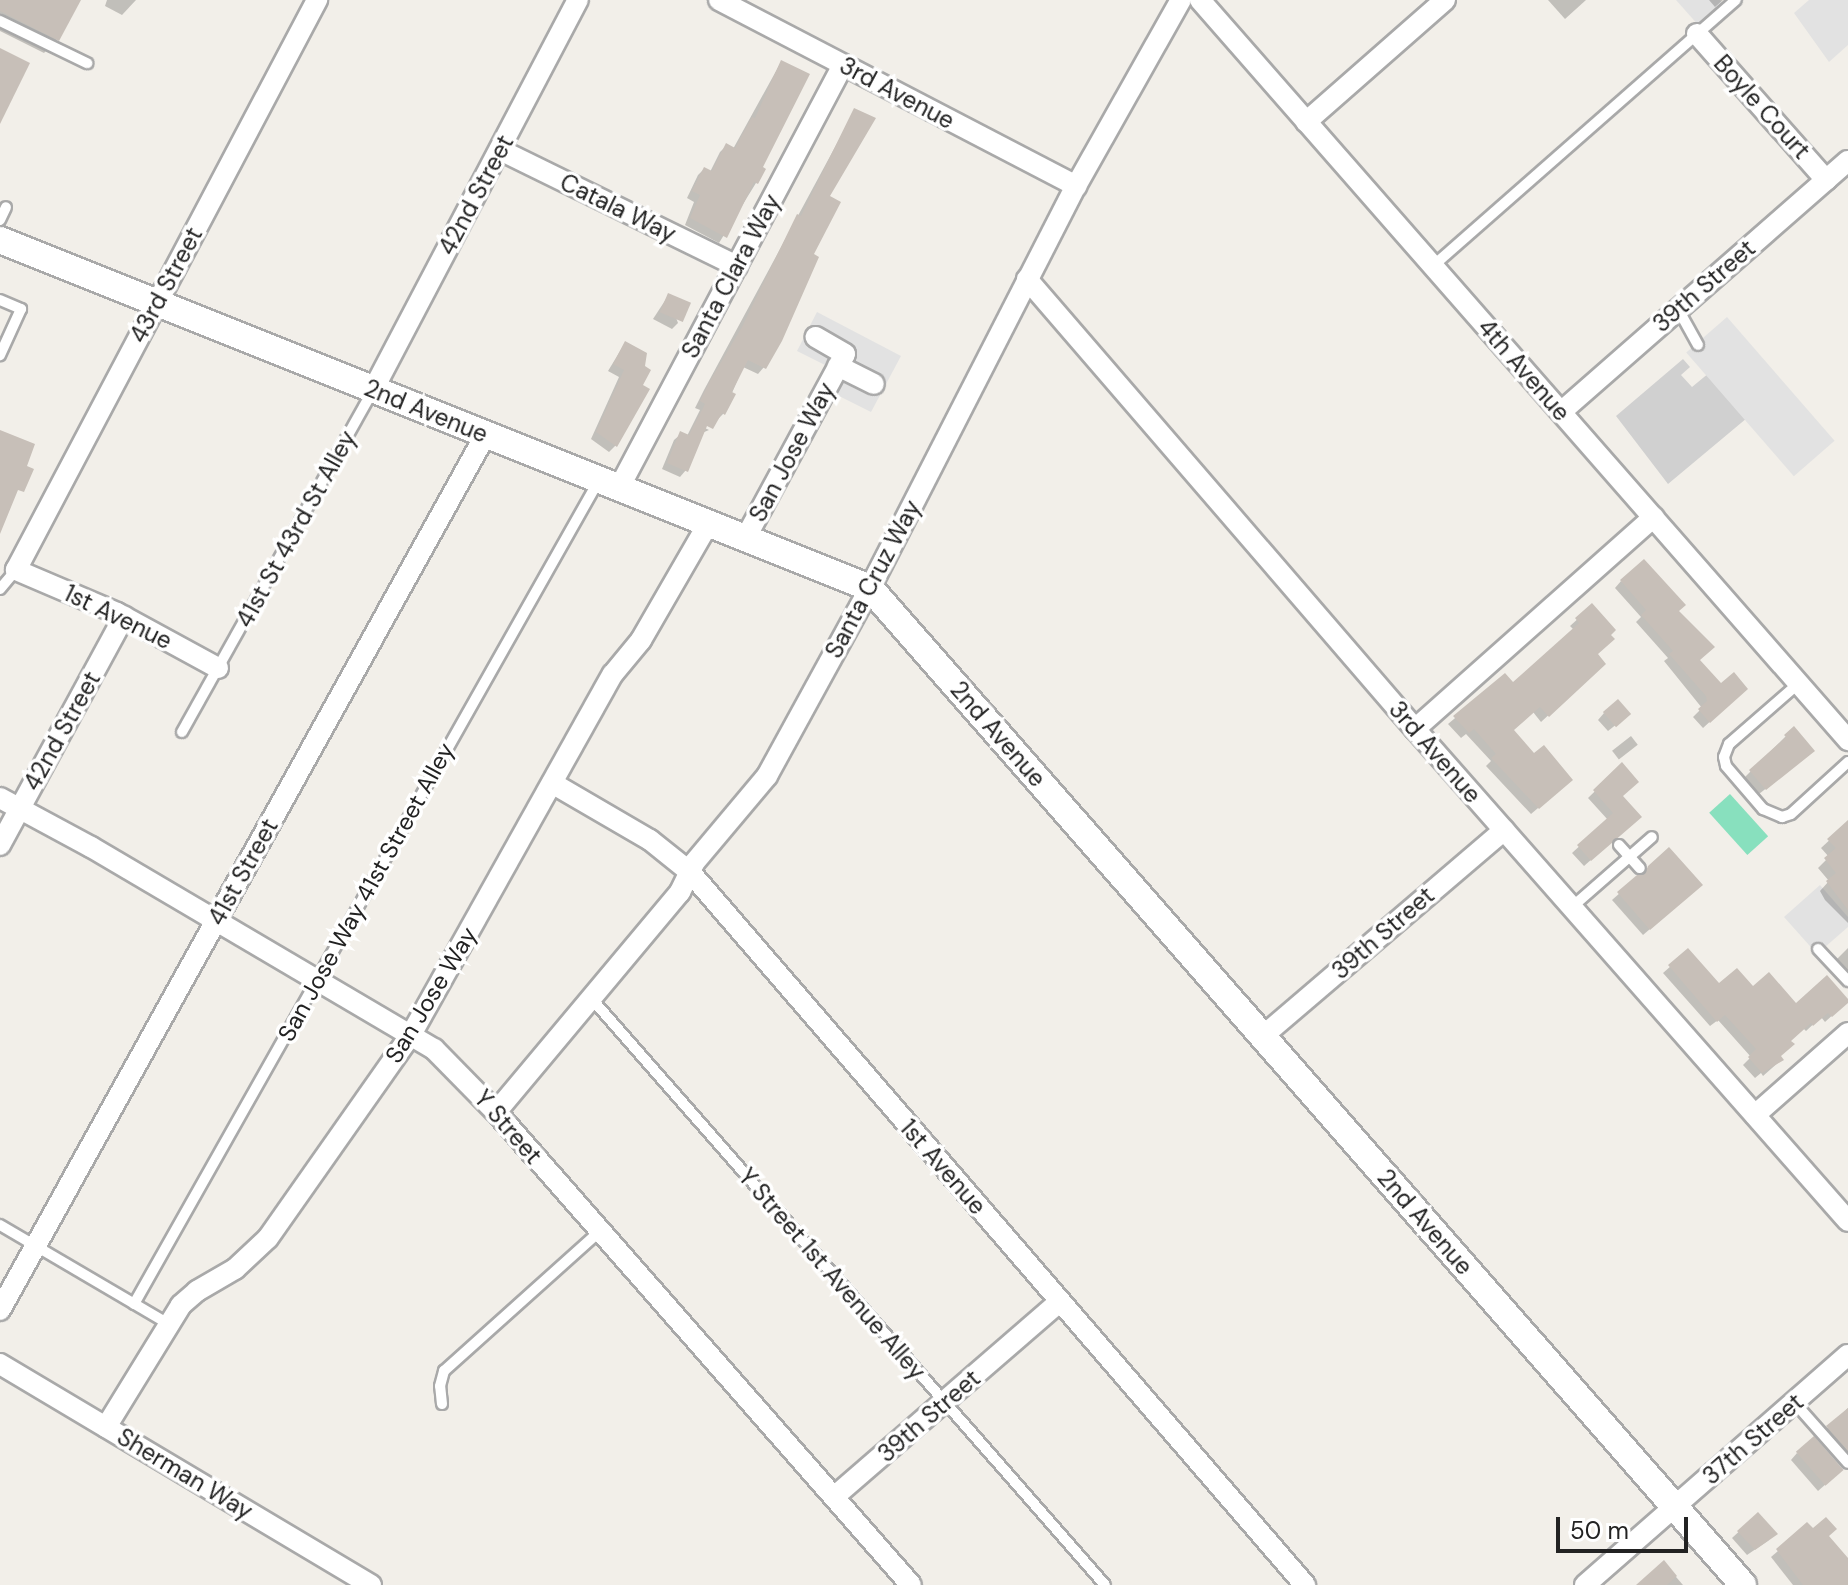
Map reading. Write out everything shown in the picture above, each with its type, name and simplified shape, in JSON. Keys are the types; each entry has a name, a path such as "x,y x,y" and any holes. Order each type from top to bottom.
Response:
{"street":[{"name":"43rd Street","path":"16,570 317,0"},
{"name":"42nd Street","path":"373,390 578,0"},
{"name":"3rd Avenue","path":"719,0 1076,186"},
{"name":"Santa Cruz Way","path":"496,1112 680,892 690,872 767,776 870,588 1076,186 1181,0"},
{"name":"4th Avenue","path":"1200,0 1848,740"},
{"path":"1306,122 1445,0"},
{"name":"Boyle Court","path":"1703,25 1826,180"},
{"name":"Santa Clara Way","path":"609,484 737,266 843,65"},
{"name":"Catala Way","path":"500,150 737,266"},
{"name":"39th Street","path":"1561,412 1848,161"},
{"name":"2nd Avenue","path":"0,240 870,588 1743,1585"},
{"name":"3rd Avenue","path":"1027,279 1415,729 1848,1221"},
{"name":"San Jose Way","path":"745,539 845,354 815,337"},
{"name":"San Jose Way","path":"838,366 874,384"},
{"name":"41st Street","path":"0,1310 486,434"},
{"path":"1415,729 1654,517"},
{"name":"San Jose Way","path":"106,1427 167,1323 197,1291 235,1269 268,1238 412,1033 613,674 641,640 708,524"},
{"name":"1st Avenue","path":"16,570 124,617 218,668"},
{"name":"42nd Street","path":"0,845 124,617"},
{"name":"1st Avenue","path":"552,783 650,840 690,872 1305,1585"},
{"name":"Y Street","path":"0,798 217,919 412,1033 456,1068 911,1585"},
{"name":"39th Street","path":"1263,1036 1504,830"},
{"path":"1755,1115 1848,1033"},
{"name":"39th Street","path":"834,1497 1059,1302"},
{"name":"37th Street","path":"1585,1585 1848,1355"},
{"name":"Sherman Way","path":"0,1364 371,1585"}],"lane":[{"path":"1433,266 1703,25 1736,0"},
{"path":"0,21 87,63"},
{"path":"0,220 6,207"},
{"path":"0,300 21,309 0,355"},
{"path":"1678,309 1698,345"},
{"name":"41st St 43rd St Alley","path":"182,732 373,390"},
{"name":"San Jose Way 41st Street Alley","path":"134,1304 317,978 609,484"},
{"path":"0,589 16,570"},
{"path":"1799,683 1729,744 1724,757 1726,766 1763,809 1782,817 1791,814 1848,762"},
{"path":"1572,907 1652,837"},
{"path":"1619,845 1640,868"},
{"path":"1818,949 1848,981"},
{"name":"Y Street 1st Avenue Alley","path":"591,998 1105,1585"},
{"path":"0,1225 167,1323"},
{"path":"442,1404 440,1386 444,1371 600,1231"},
{"path":"1794,1402 1848,1463"}],"shaded area":[{"path":"1676,0 1720,0 1723,4 1700,27"},
{"path":"1809,0 1848,0 1848,45 1829,62 1794,13"},
{"path":"817,312 901,356 871,412 815,384 825,365 797,351"},
{"path":"1727,317 1835,441 1794,476 1686,352"},
{"path":"1683,359 1690,367 1681,375 1692,387 1709,373 1747,418 1668,484 1616,416"},
{"path":"1820,885 1848,917 1848,927 1817,954 1784,917"}],"green space":[{"path":"1730,794 1768,836 1747,855 1709,813"}],"building":[{"path":"0,0 81,0 59,41 0,11"},
{"path":"0,48 30,63 0,124"},
{"path":"781,60 810,74 763,167 766,169 758,184 754,182 727,238 690,218 700,195 692,191 704,167 712,171 726,143 735,148 752,117 755,118"},
{"path":"854,108 876,118 830,196 841,202 814,254 819,257 782,341 766,369 748,360 732,392 736,394 725,415 722,413 713,429 707,426 688,472 667,463 680,431 689,435 705,404 700,401 710,381 742,327 797,214 801,216"},
{"path":"668,293 691,303 683,322 660,312"},
{"path":"625,341 647,353 645,366 651,370 643,385 650,389 617,447 596,432 624,370 613,364"},
{"path":"0,430 35,444 27,466 34,469 24,492 18,490 0,534"},
{"path":"1644,559 1686,605 1679,611 1715,647 1700,660 1721,683 1734,672 1748,689 1710,723 1698,709 1707,701 1706,696 1669,654 1673,651 1641,615 1646,610 1620,580"},
{"path":"1592,603 1616,630 1611,635 1615,639 1598,654 1606,664 1549,717 1540,707 1514,730 1534,753 1544,745 1573,780 1539,809 1491,758 1496,754 1474,729 1469,733 1453,716 1505,673 1513,682 1579,623 1575,618"},
{"path":"1618,699 1631,714 1616,727 1603,712"},
{"path":"1794,726 1815,751 1766,790 1749,770"},
{"path":"1622,762 1639,782 1623,796 1642,817 1591,861 1577,845 1613,813 1593,790"},
{"path":"1848,820 1848,910 1826,881 1836,873 1824,858 1836,848 1827,839"},
{"path":"1669,847 1703,885 1650,930 1617,892 1637,875 1645,874 1648,866"},
{"path":"1688,948 1719,983 1737,968 1753,986 1769,972 1796,1003 1827,975 1848,1003 1832,1017 1828,1013 1813,1026 1811,1023 1791,1041 1795,1044 1781,1056 1784,1060 1762,1073 1748,1057 1756,1049 1725,1015 1717,1022 1668,965"},
{"path":"1848,1408 1848,1451 1826,1426"},
{"path":"1814,1436 1844,1470 1825,1486 1796,1452"},
{"path":"1758,1512 1778,1534 1755,1550 1737,1531"},
{"path":"1826,1517 1837,1529 1829,1536 1848,1558 1848,1585 1803,1585 1776,1549 1807,1522 1813,1528"},
{"path":"1664,1560 1677,1576 1667,1585 1636,1585"}]}
